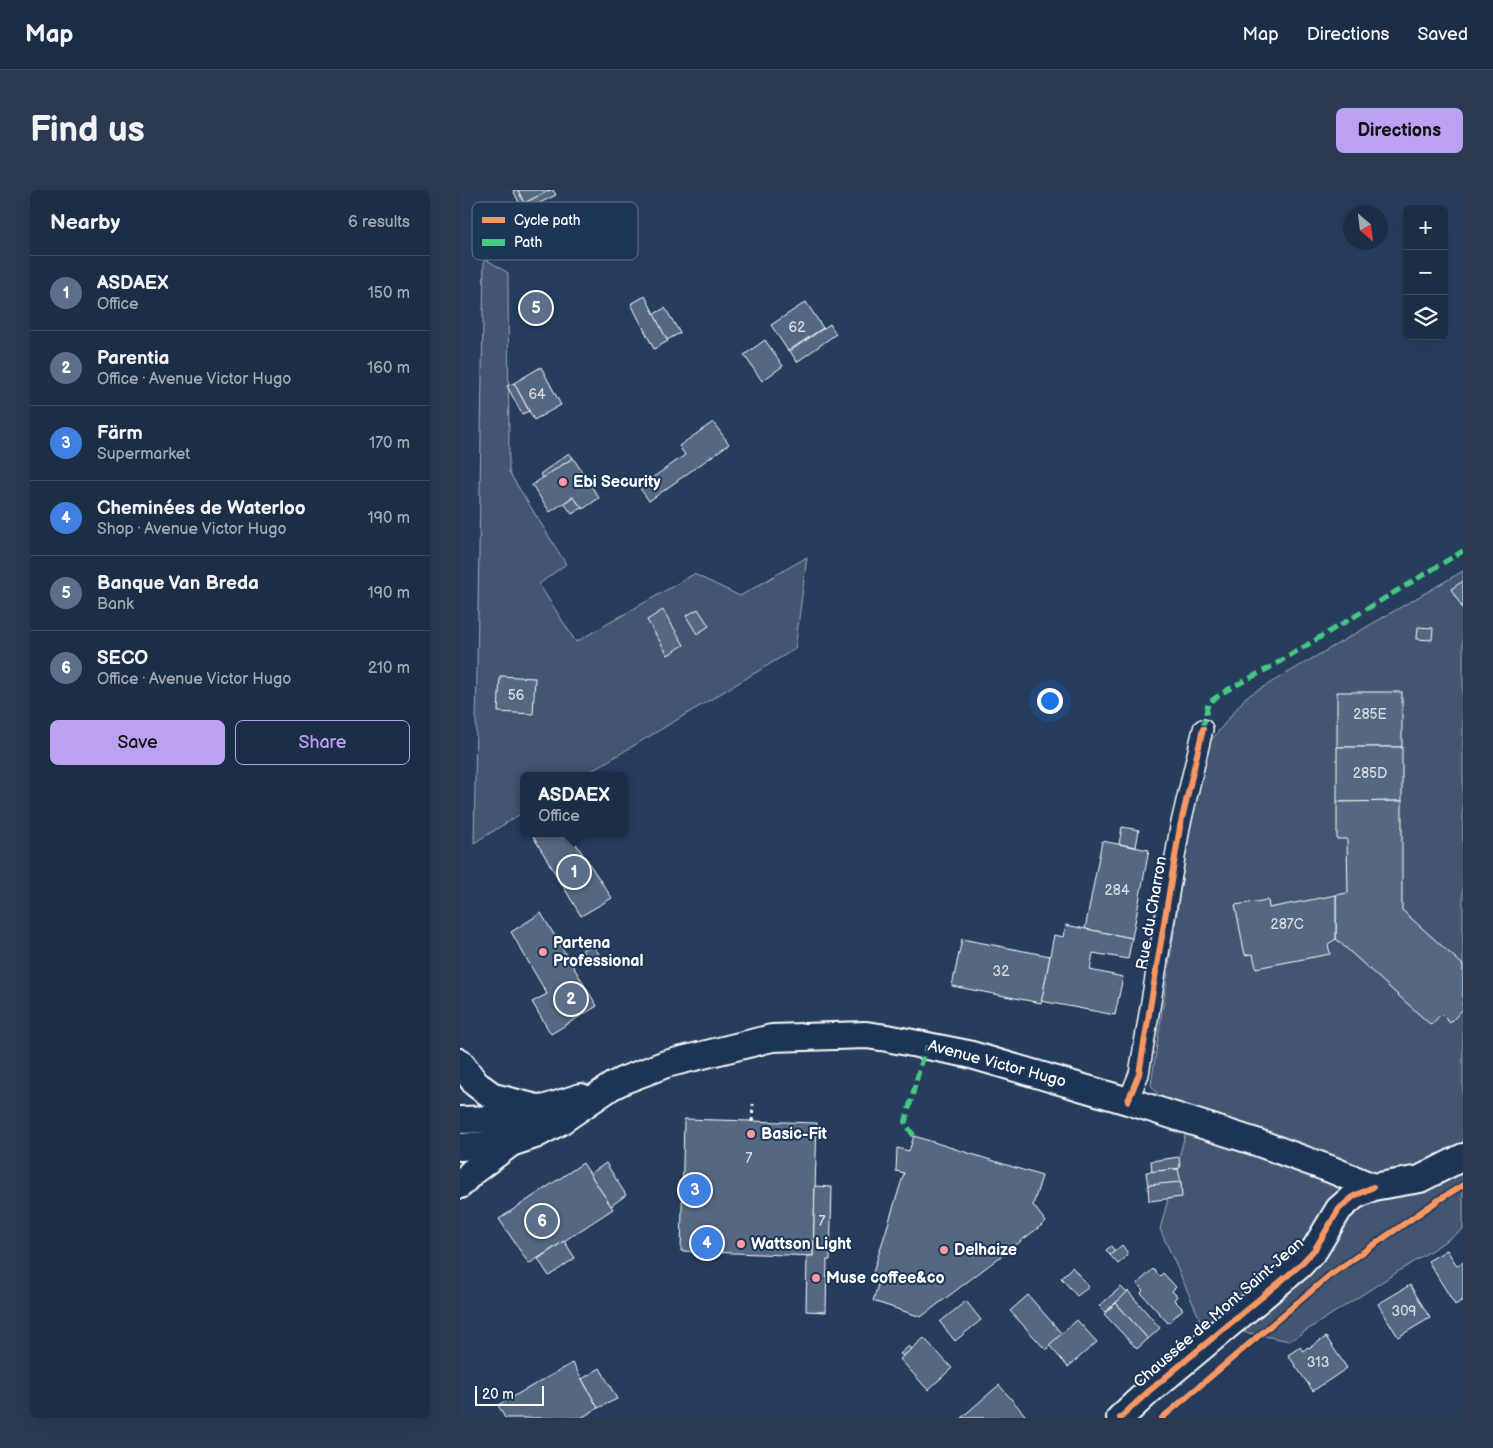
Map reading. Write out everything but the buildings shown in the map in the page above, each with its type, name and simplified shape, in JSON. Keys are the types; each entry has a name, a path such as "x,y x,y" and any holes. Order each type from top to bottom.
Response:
{"main road":[{"name":"Avenue Victor Hugo","path":"460,1147 511,1143 535,1136 561,1121 612,1086 666,1064 772,1038 866,1036 887,1038 968,1054 1128,1101 1256,1142 1373,1187"},
{"path":"460,1062 476,1084 494,1097 543,1109"},
{"name":"Avenue Victor Hugo","path":"460,1120 500,1119 543,1109 612,1086"},
{"name":"Avenue Victor Hugo","path":"460,1185 472,1172 511,1143"},
{"name":"Chaussée de Mont Saint-Jean","path":"1120,1418 1171,1372 1299,1266 1315,1249 1339,1209 1354,1196 1373,1187 1420,1179 1463,1157"}],"street":[{"name":"Rue du Charron","path":"1128,1101 1139,1074 1180,827 1203,728"}],"path":[{"path":"752,1122 753,1104"}],"shaded area":[{"path":"484,260 487,260 508,273 509,472 566,564 539,584 576,642 694,574 740,596 807,557 795,649 590,772 520,772 520,814 474,843"},
{"path":"1463,571 1463,1230 1290,1341 1202,1324 1160,1229 1185,1135 1151,1085 1201,753 1246,697"}],"marked path":[{"path":"1203,729 1208,703 1463,551"},
{"path":"914,1136 905,1123 920,1067 928,1046"}],"cycle path":[{"path":"1128,1101 1139,1074 1180,827 1203,729"},
{"path":"1162,1418 1330,1275 1463,1185"},
{"path":"1120,1418 1149,1391 1299,1266 1315,1249 1339,1209 1354,1196 1373,1187"}],"place":[{"name":"Banque Van Breda","path":"536,308"},
{"name":"Ebi Security","path":"563,482"},
{"name":"ASDAEX","path":"574,872"},
{"name":"Partena Professional","path":"543,952"},
{"name":"Parentia","path":"571,999"},
{"name":"Basic-Fit","path":"751,1134"},
{"name":"Färm","path":"695,1190"},
{"name":"SECO","path":"542,1221"},
{"name":"Cheminées de Waterloo","path":"707,1243"},
{"name":"Wattson Light","path":"741,1244"},
{"name":"Delhaize","path":"944,1250"},
{"name":"Muse coffee&co","path":"816,1278"}]}
